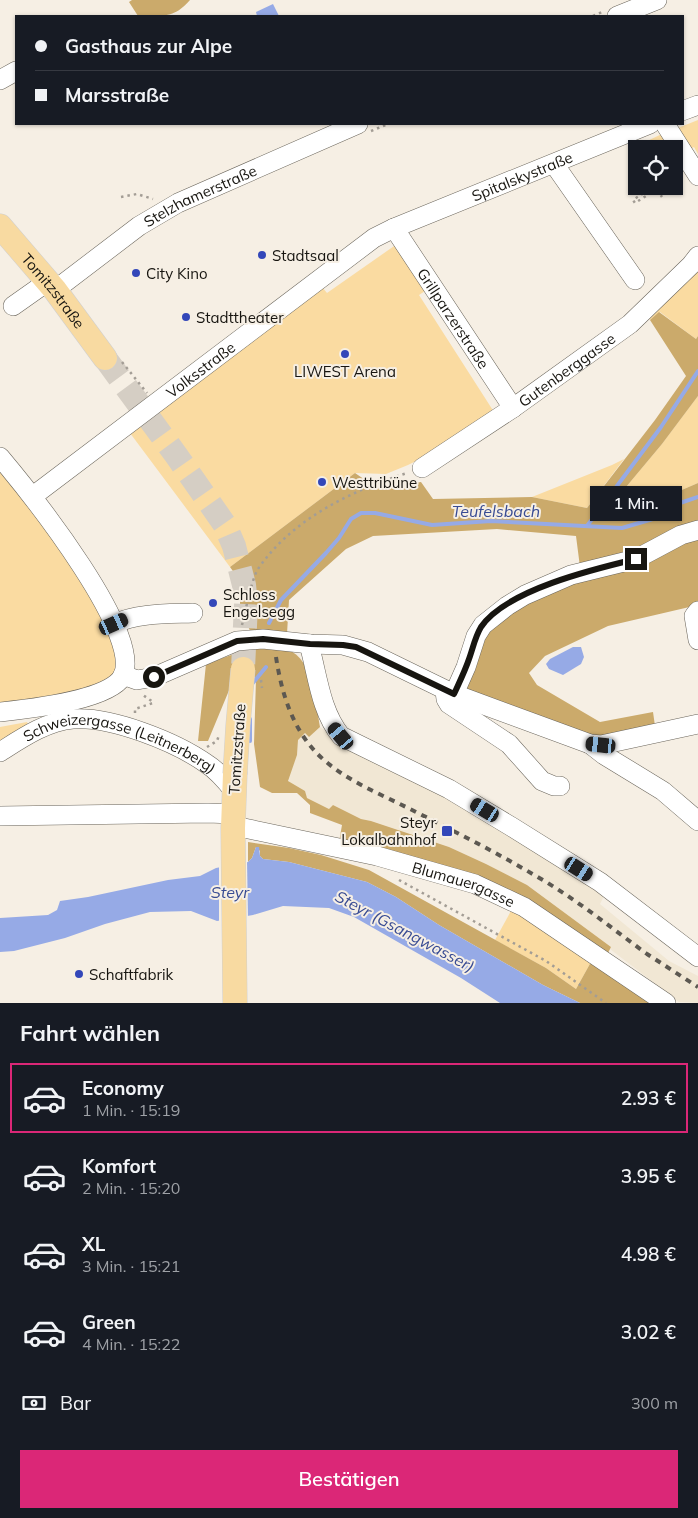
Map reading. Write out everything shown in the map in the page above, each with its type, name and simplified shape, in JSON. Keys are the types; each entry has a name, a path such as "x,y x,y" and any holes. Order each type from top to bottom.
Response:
{"main road":[{"name":"Tomitzstraße","path":"0,226 51,286 105,358"},
{"name":"Tomitzstraße","path":"235,1003 233,821 243,669"}],"street":[{"path":"620,15 657,0"},
{"path":"0,80 15,72"},
{"path":"684,110 698,105"},
{"name":"Spitalskystraße","path":"394,228 554,164 621,142 648,125"},
{"path":"666,125 698,176"},
{"name":"Stelzhamerstraße","path":"13,306 51,286 164,210 206,190 362,129"},
{"path":"554,164 636,280"},
{"name":"Grillparzerstraße","path":"394,228 513,408"},
{"name":"Volksstraße","path":"33,496 374,238 394,228"},
{"name":"Gutenberggasse","path":"422,468 513,408 630,324 698,256"},
{"path":"0,457 33,496 84,569 114,624 125,657 123,675 137,680 154,677 237,641 263,639 343,645 356,647 449,692 590,744 601,745 698,724"},
{"path":"560,786 554,786 542,781 509,744 449,704 446,699 466,667 480,630 494,614 525,595 571,575 636,559 682,535 698,530"},
{"path":"698,611 694,616 698,640"},
{"path":"114,624 124,620 166,614 193,613"},
{"path":"310,644 310,652 327,714 333,727 341,736 449,789 512,827 607,887 698,957"},
{"name":"Schweizergasse (Leitnerberg)","path":"0,712 88,696 113,686 123,675"},
{"name":"Schweizergasse (Leitnerberg)","path":"0,752 33,732 60,722 73,719 103,720 144,733 190,753 235,782"},
{"path":"590,744 604,755 663,790 698,821"},
{"name":"Blumauergasse","path":"0,816 208,813 233,821 244,828 376,856 475,884 524,907 666,1003"}],"path":[{"path":"362,129 383,125"},
{"path":"121,197 136,194 158,201 164,210"},
{"path":"640,195 633,200 635,203 649,195"},
{"path":"237,641 256,571 285,538 330,504 378,482 422,468"},
{"path":"136,715 135,709 153,703 141,692"},
{"path":"393,877 546,961 606,1003"}],"shaded area":[{"path":"132,0 190,0 178,11 167,15 137,15 129,2"},
{"path":"698,120 698,154 694,147 686,151 683,146 683,140 679,140 673,130"},
{"path":"666,132 671,140 649,140"},
{"name":"LIWEST Arena","path":"397,244 428,289 419,295 494,412 436,451 408,465 386,474 355,473 230,567 130,433 322,287 327,293"},
{"path":"698,264 698,336 696,339 660,312 650,320 647,315"},
{"path":"659,312 696,339 698,336 698,396 662,444 611,505 642,507 698,483 698,523 655,543 580,567 576,536 497,529 373,536 346,549 289,600 287,634 250,631 240,606 240,581 230,567 355,473 377,488 421,482 433,499 532,497 587,508 655,420 686,376 650,320"},
{"path":"698,396 698,483 642,507 611,505 662,444"},
{"path":"624,459 587,508 532,497 612,465"},
{"path":"0,465 80,570 115,647 115,672 94,690 0,707"},
{"path":"698,538 698,605 608,626 545,656 529,673 537,685 600,722 653,712 655,726 596,739 462,689 485,634 494,622 541,594"},
{"path":"274,648 288,650 303,662 308,672 315,695 320,727 309,737 305,733 298,740 297,755 288,781 305,791 307,798 329,809 333,805 361,819 449,847 527,885 611,947 608,953 517,900 339,842 342,825 310,813 310,805 297,793 272,793 260,787 254,744 256,679 251,673 230,688 208,741 198,741 206,664 248,649"},
{"path":"27,722 28,725 0,742 0,727"},
{"path":"320,727 344,744 414,776 606,892 600,904 669,961 698,976 698,1003 679,1002 610,949 611,947 527,885 449,847 361,819 333,805 329,809 307,798 287,780 297,755 298,740 305,733 309,737"},
{"path":"248,842 321,855 369,870 546,968 576,989 591,962 655,1003 580,1003 543,985 439,925 396,897 367,882 289,862 263,859 256,847 252,858 248,862"},
{"path":"517,900 591,962 576,989 546,968 495,940"}],"water":[{"path":"273,4 278,15 257,15 256,12"},
{"path":"573,647 581,647 584,657 581,664 563,675 549,669 546,664 550,659"},
{"name":"Steyr","path":"256,847 259,847 260,856 263,859 289,862 367,882 396,897 439,925 543,985 580,1003 500,1003 461,978 354,917 329,908 283,906 253,915 217,921 191,911 150,912 105,924 65,938 14,951 0,952 0,918 48,915 57,910 60,901 168,880 200,876 216,868 248,862 252,858"}],"pier":[{"path":"247,860 248,918 219,923 219,865"}],"waterway":[{"name":"Teufelsbach","path":"587,526 661,427 698,371"},
{"name":"Teufelsbach","path":"269,623 281,600 339,538 351,519 361,513 375,513 432,525 491,521 622,528 663,516 680,503 698,497"},
{"name":"Teufelsbach","path":"252,684 266,667"},
{"name":"Teufelsbach","path":"250,719 250,741"}],"tunnel":[{"path":"105,358 225,525 234,546 244,585 246,604 243,669"}],"railway":[{"path":"276,657 286,700 297,726 314,750 324,760 364,786 472,840 551,885 647,954 698,987"}],"place":[{"name":"Stadtsaal","path":"262,255"},
{"name":"City Kino","path":"136,273"},
{"name":"Stadttheater","path":"186,317"},
{"name":"LIWEST Arena","path":"345,354"},
{"name":"Westtribüne","path":"322,482"},
{"name":"Schloss Engelsegg","path":"213,603"},
{"name":"Steyr Lokalbahnhof","path":"447,831"},
{"name":"Schaftfabrik","path":"79,974"}],"route":[{"path":"154,677 237,641 263,639 356,647 454,694 470,657 476,636 483,625 494,614 525,595 571,575 636,559"}],"water label":[{"name":"Steyr (Gsangwasser)","path":"405,931"}]}
